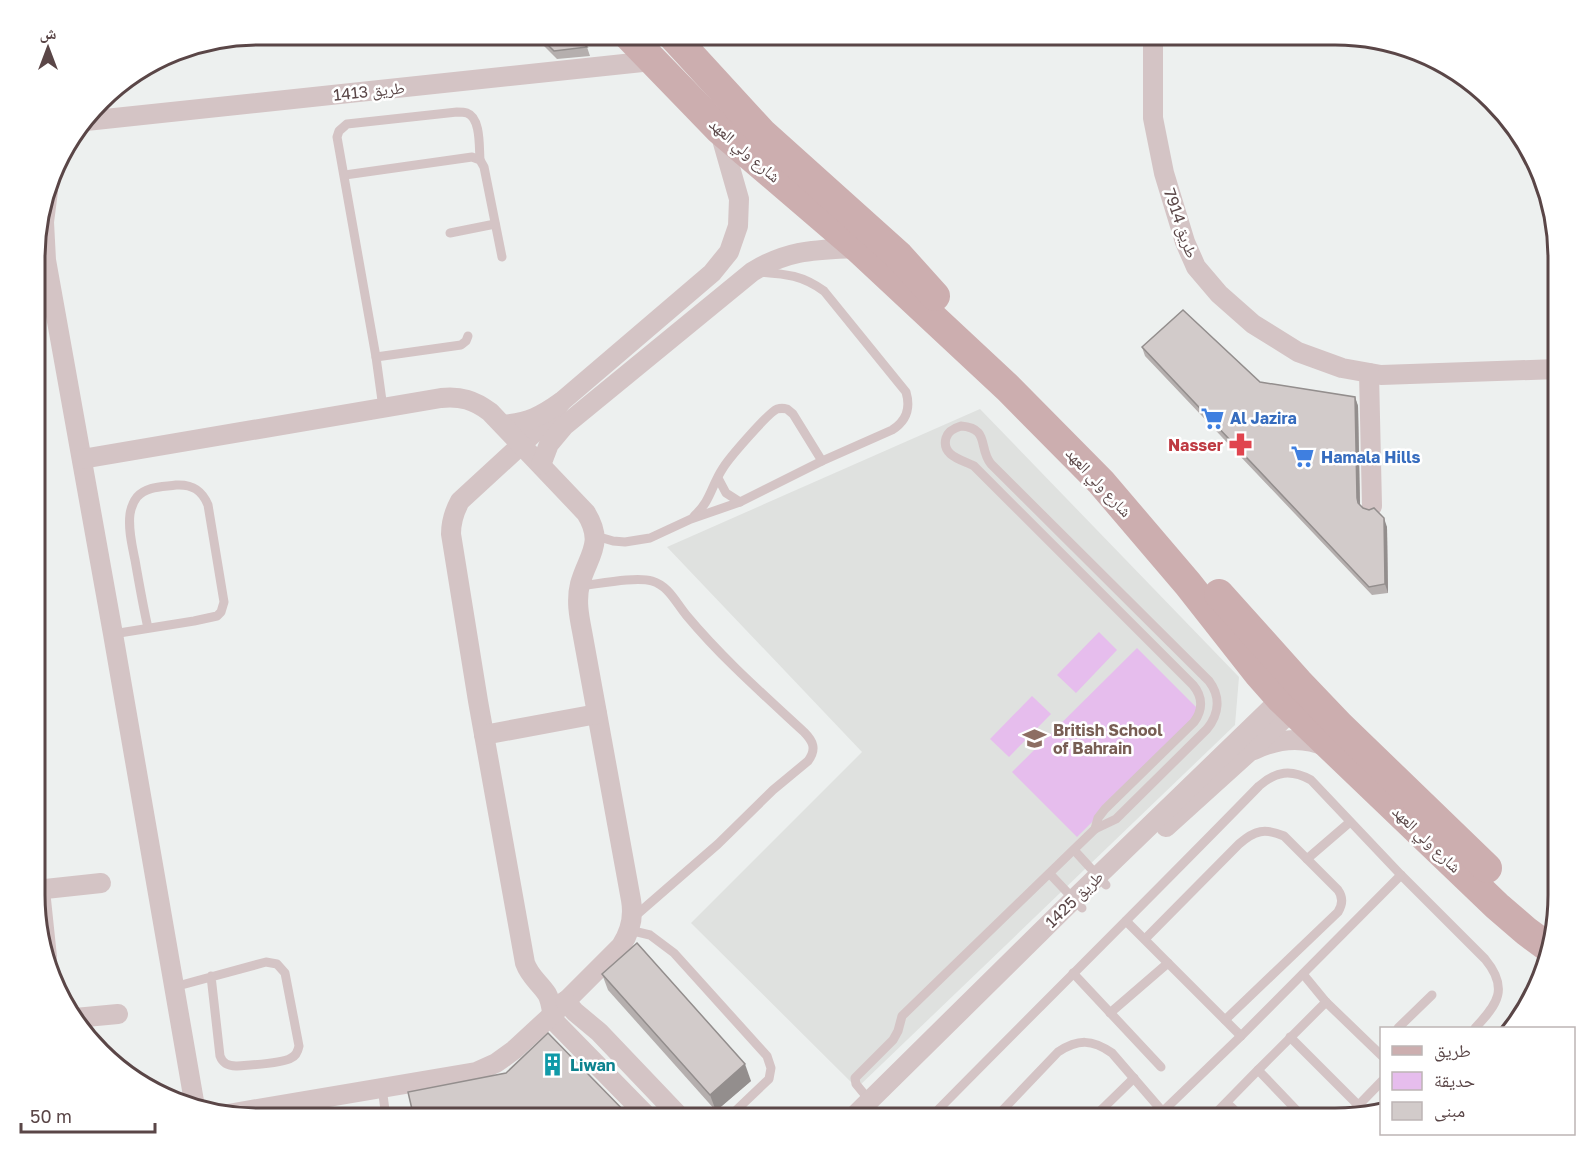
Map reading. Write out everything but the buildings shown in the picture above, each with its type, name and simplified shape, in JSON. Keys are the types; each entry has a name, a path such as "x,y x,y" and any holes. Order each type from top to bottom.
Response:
{"main road":[{"name":"شارع ولي العهد","path":"637,45 719,129 980,353"},
{"name":"شارع ولي العهد","path":"681,45 762,133 899,256 980,353 1101,482 1188,584 1258,673 1340,726 1545,927"},
{"name":"شارع ولي العهد","path":"1295,696 1334,750 1497,906 1543,943"}],"street":[{"name":"طريق 7914","path":"1153,45 1154,118 1164,173 1185,242 1196,267 1219,294 1253,324 1298,352 1342,368 1381,375 1548,369"},
{"name":"طريق 1413","path":"96,120 652,61"},
{"path":"504,425 537,417 561,402 712,273 729,252 738,226 739,200 719,129"},
{"path":"45,243 46,260 193,1098"},
{"path":"541,465 549,444 564,426 752,272 776,258 793,253 858,248"},
{"path":"712,273 728,291"},
{"path":"1369,373 1372,506"},
{"path":"82,459 454,397 480,404 490,412 586,513 593,524 596,536 593,552 580,586 578,604 631,900 631,924 621,946 514,1050 496,1063 476,1072 262,1108"},
{"path":"561,402 548,420 460,501 454,511 451,534 484,735 525,963 529,974 558,1008 575,1012 599,1032 671,1108"},
{"name":"طريق 1425","path":"1102,881 1153,840 1249,752 1295,696"},
{"name":"طريق 1425","path":"871,1108 1078,904 1295,696"},
{"path":"484,735 597,714"},
{"path":"1249,752 1283,740 1318,743 1334,750"},
{"path":"45,889 101,883"},
{"path":"583,983 588,1008 599,1032"},
{"path":"558,1008 555,1022 639,1108"},
{"path":"83,1017 118,1014"}],"lane":[{"path":"383,408 338,137 339,130 346,124 456,112 468,113 477,123 480,160 484,167 502,257"},
{"path":"345,175 472,157 480,160"},
{"path":"450,234 495,224"},
{"path":"596,536 614,541 638,541 650,538 691,519 740,502 822,461 892,430 905,418 909,401 906,392 824,291 814,284 793,276 752,272"},
{"path":"376,357 460,345 466,341 468,336"},
{"path":"691,519 705,504 722,469 734,453 775,410 787,409 793,414 822,461"},
{"path":"868,1108 855,1078 893,1040 902,1016 1095,829 1116,819 1207,729 1213,722 1218,704 1214,688 1209,681 991,464 978,432 966,426 955,428 946,440 947,450 957,459 974,466 1193,685 1200,696 1201,710 1194,722 1105,809 1098,818 1095,829"},
{"path":"969,463 981,458 985,453"},
{"path":"718,477 726,493 740,502"},
{"path":"113,634 194,621 217,616 224,608 208,505 201,493 189,486 153,488 145,491 138,496 130,511 133,549 148,628"},
{"path":"580,586 638,579 654,581 662,585 686,616 724,656 811,739 813,745 808,761 773,790 631,924 674,953 767,1056 771,1068 769,1079 739,1108"},
{"path":"940,1108 1259,786 1278,774 1301,775 1311,780 1495,971 1499,987 1496,1002 1477,1027"},
{"path":"1307,859 1350,822"},
{"path":"1145,939 1248,836 1260,831 1273,831 1284,836 1338,890 1342,900 1338,912 1225,1020"},
{"path":"1074,850 1102,881"},
{"path":"1050,874 1078,904"},
{"path":"1167,1108 1401,875"},
{"path":"1126,921 1241,1036"},
{"path":"174,987 212,976 266,962 277,964 285,973 299,1046 293,1058 285,1061 236,1066 224,1063 219,1052 212,976"},
{"path":"1110,1013 1168,963"},
{"path":"1073,973 1161,1067"},
{"path":"1303,974 1326,1002 1380,1051"},
{"path":"1400,1027 1432,995"},
{"path":"1221,1108 1326,1002"},
{"path":"1290,1037 1358,1106 1380,1084"},
{"path":"1005,1108 1058,1052 1068,1045 1091,1042 1112,1053 1134,1078 1155,1108"},
{"path":"1258,1070 1294,1108"},
{"path":"1103,1108 1134,1078"},
{"path":"382,1087 385,1108"},
{"path":"1227,1102 1233,1108"}],"shaded area":[{"name":"British School of Bahrain","path":"980,409 1239,677 1235,725 857,1088 691,923 862,752 667,547"}],"green space":[{"path":"1099,632 1117,650 1076,693 1057,675"},
{"path":"1137,648 1202,713 1077,837 1012,772"},
{"path":"1032,696 1051,714 1009,757 990,739"}],"place":[{"name":"Al Jazira","path":"1212,418"},
{"name":"Nasser","path":"1241,445"},
{"name":"Hamala Hills","path":"1303,457"},
{"name":"British School of Bahrain","path":"1035,739"},
{"name":"Liwan","path":"552,1065"}]}
